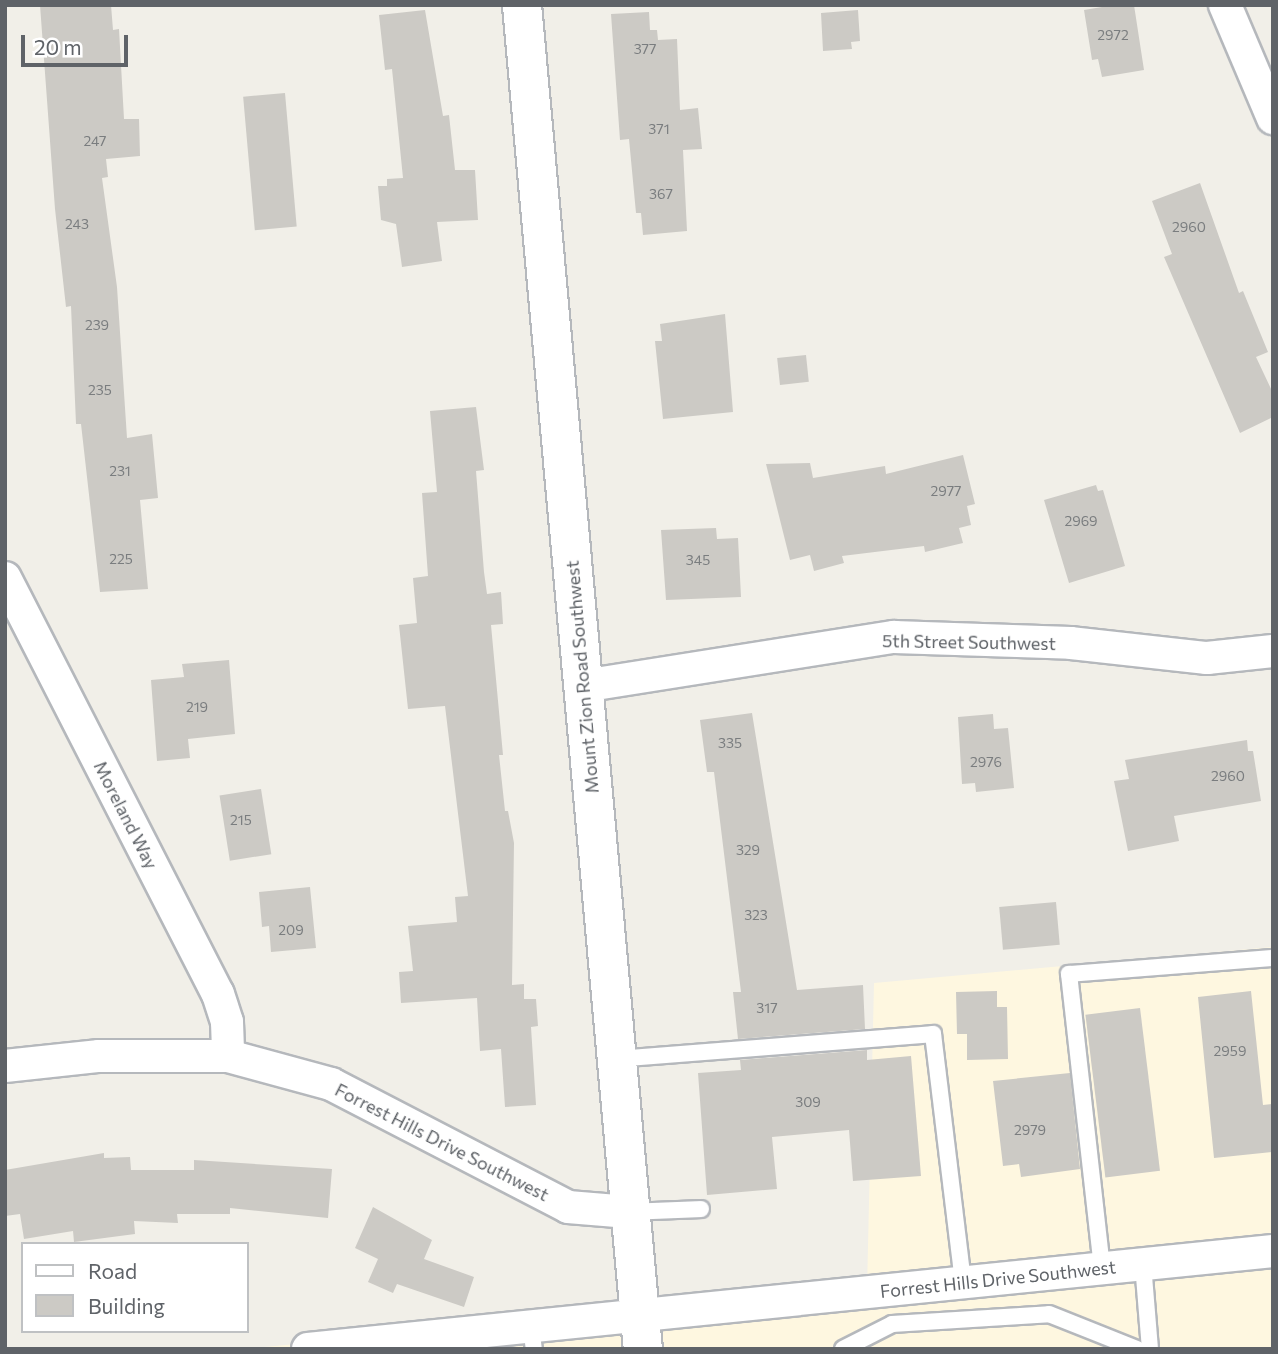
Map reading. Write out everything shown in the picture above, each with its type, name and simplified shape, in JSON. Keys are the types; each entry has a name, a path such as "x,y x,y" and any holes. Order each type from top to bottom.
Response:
{"street":[{"name":"Mount Zion Road Southwest","path":"522,5 641,1332"},
{"path":"1225,5 1273,118"},
{"name":"Moreland Way","path":"5,578 218,994 227,1021 228,1056"},
{"name":"5th Street Southwest","path":"583,686 894,637 1071,643 1207,657 1273,651"},
{"name":"Forrest Hills Drive Southwest","path":"5,1066 100,1056 228,1056 331,1084 568,1207 629,1212"},
{"name":"Forrest Hills Drive Southwest","path":"308,1349 641,1332 963,1282 1273,1251"}],"lane":[{"path":"1102,1268 1069,974 1273,958"},
{"path":"616,1059 933,1034 963,1282"},
{"path":"629,1212 701,1209"},
{"path":"1143,1264 1150,1349"},
{"path":"844,1349 892,1324 1049,1314 1137,1349"}],"shaded area":[{"path":"1273,947 1273,1349 243,1349 867,1290 874,983"}],"building":[{"path":"40,5 111,5 113,30 119,29 124,119 139,119 140,156 106,159 108,177 102,178 117,287 127,438 152,434 158,498 140,500 148,589 100,592 81,424 76,424 71,306 66,307 55,209"},
{"path":"1134,5 1144,70 1102,77 1098,59 1092,60 1084,10"},
{"path":"425,10 443,116 449,115 455,170 475,170 478,220 437,222 442,261 402,267 396,224 381,220 378,186 387,186 387,179 403,178 392,69 385,70 379,15"},
{"path":"858,10 860,41 851,42 852,49 823,51 821,13"},
{"path":"649,12 650,30 657,30 658,40 677,39 680,110 698,108 702,149 683,150 687,231 643,235 641,213 636,213 629,139 620,140 611,14"},
{"path":"285,93 297,226 255,230 243,97"},
{"path":"1200,183 1239,293 1243,291 1268,352 1256,357 1273,393 1273,417 1240,433 1164,257 1172,254 1152,201"},
{"path":"725,314 733,412 663,419 655,341 662,341 660,324"},
{"path":"806,355 809,382 780,385 777,358"},
{"path":"476,407 484,470 476,471 484,572 487,594 501,592 503,624 491,625 503,755 499,755 505,811 508,811 514,843 512,985 524,984 524,999 536,999 538,1026 531,1027 536,1105 505,1107 501,1049 480,1051 477,998 401,1003 399,972 413,971 408,926 457,922 455,897 468,896 445,706 408,709 399,625 417,623 413,578 428,576 422,493 437,492 430,411"},
{"path":"963,455 975,504 967,506 971,525 959,528 963,543 925,552 924,546 842,556 844,563 814,571 810,555 790,560 766,464 810,463 813,478 885,466 886,474"},
{"path":"1096,485 1098,491 1103,490 1125,566 1069,583 1044,500"},
{"path":"716,528 717,539 738,538 741,597 666,600 661,530"},
{"path":"229,660 235,734 188,739 190,758 157,761 151,680 184,677 182,664"},
{"path":"752,713 797,990 863,985 865,1029 738,1039 733,992 741,992 714,772 707,772 700,720"},
{"path":"993,714 994,729 1008,728 1014,788 976,792 975,783 962,784 958,717"},
{"path":"1247,740 1248,751 1253,751 1261,801 1174,816 1179,841 1128,851 1114,781 1129,779 1125,760"},
{"path":"261,789 271,854 230,861 220,796"},
{"path":"310,887 316,948 271,952 269,926 262,927 259,892"},
{"path":"1056,902 1060,945 1003,950 999,907"},
{"path":"997,991 997,1007 1007,1007 1008,1059 967,1060 967,1034 957,1034 956,992"},
{"path":"1251,991 1263,1105 1273,1104 1273,1152 1214,1158 1198,997"},
{"path":"1140,1008 1160,1171 1105,1177 1085,1015"},
{"path":"867,1050 867,1060 911,1056 921,1176 853,1181 849,1130 772,1137 777,1189 707,1195 698,1073 741,1070 740,1060"},
{"path":"1070,1073 1080,1169 1021,1177 1019,1164 1003,1166 993,1081"},
{"path":"104,1153 104,1158 130,1157 131,1170 194,1170 194,1160 332,1169 328,1218 230,1208 230,1214 177,1214 178,1223 134,1221 135,1234 74,1242 73,1231 24,1239 20,1214 5,1216 5,1170"},
{"path":"373,1207 432,1240 424,1259 474,1277 464,1307 397,1284 393,1293 368,1282 378,1259 355,1248"}]}
